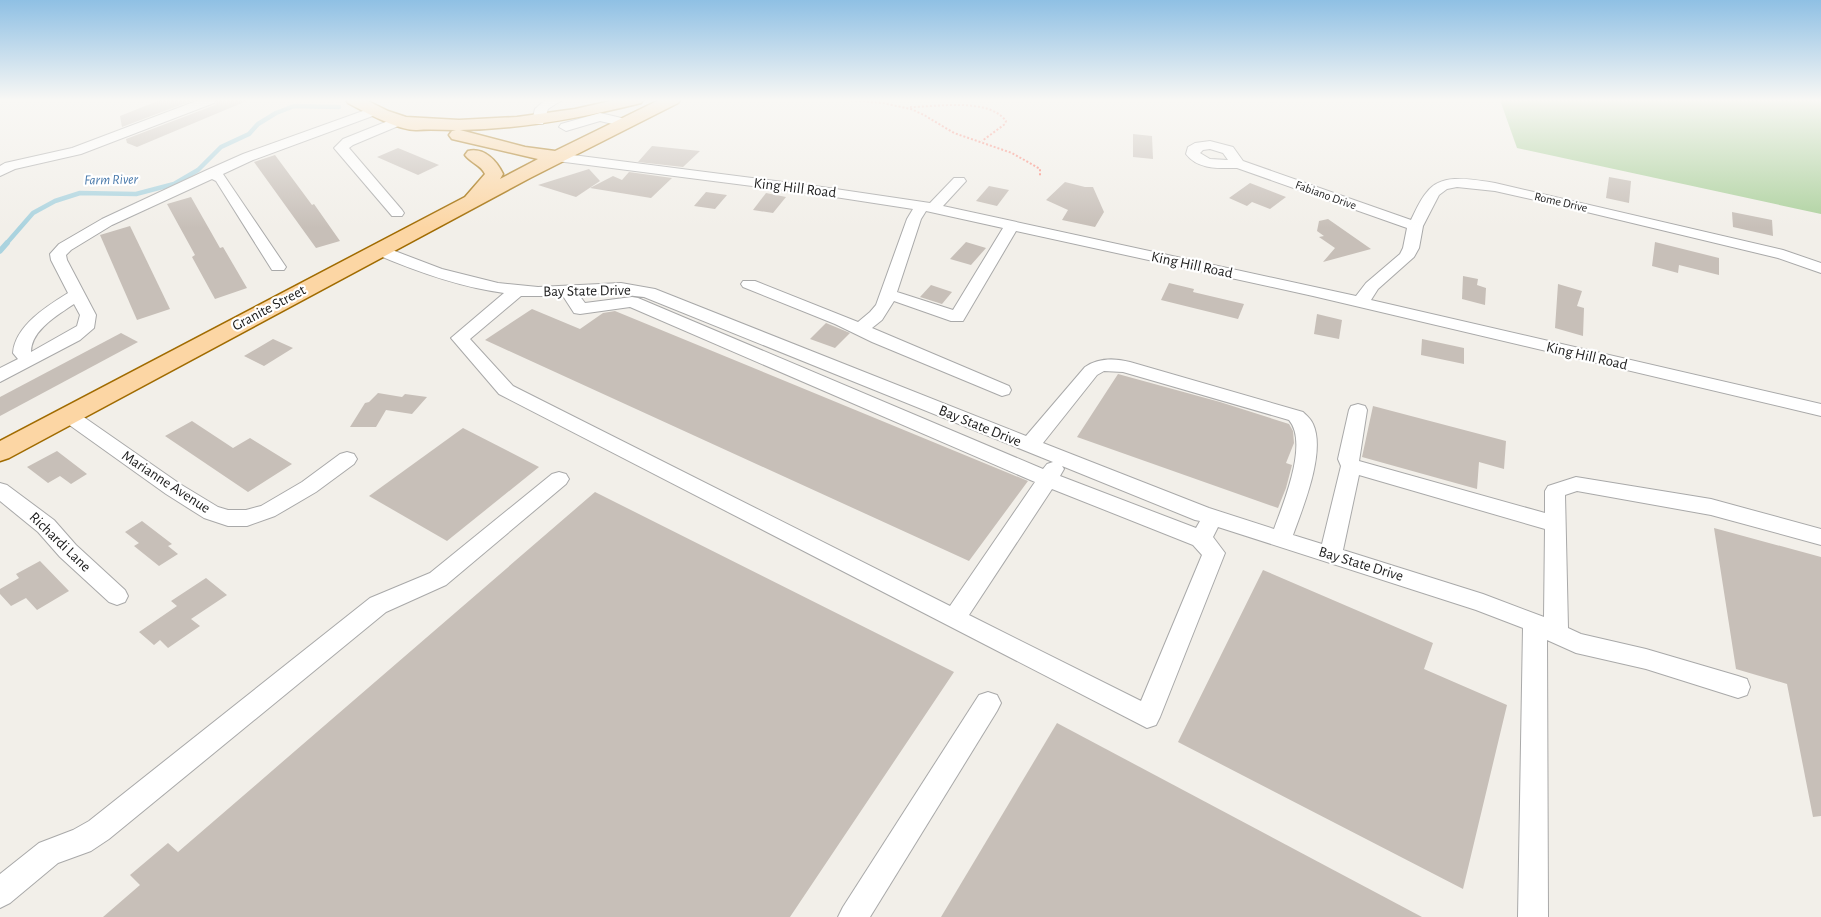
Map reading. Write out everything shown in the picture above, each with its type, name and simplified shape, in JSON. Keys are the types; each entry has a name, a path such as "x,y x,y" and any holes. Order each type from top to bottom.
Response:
{"main road":[{"path":"441,143 474,155 505,163 539,166"},
{"path":"487,143 557,157"},
{"name":"Granite Street","path":"0,452 379,250 585,143"},
{"path":"459,208 482,190 494,174 490,165 474,155"}],"street":[{"path":"3,167 76,151 98,143"},
{"path":"0,376 74,336 85,328 88,315 59,260 58,254 65,247 107,222 212,173 284,143"},
{"path":"347,143 341,148 398,213"},
{"name":"King Hill Road","path":"557,157 822,191 927,207 1362,303 1821,410"},
{"name":"Fabiano Drive","path":"1238,164 1416,226"},
{"path":"212,173 221,178 278,267"},
{"path":"860,329 881,310 914,219 959,181"},
{"name":"Rome Drive","path":"1362,303 1368,290 1406,257 1416,226 1432,193 1438,187 1450,184 1475,184 1557,200 1773,253 1821,268"},
{"path":"888,295 904,298 957,317 1012,225"},
{"name":"Bay State Drive","path":"379,250 421,268 518,290 610,288 636,296 829,366 1061,459 1213,517 1476,600 1555,633 1738,687"},
{"path":"749,284 1002,390"},
{"path":"518,290 460,338 506,390 1147,717 1214,553 1201,539 1047,479 813,379 636,296"},
{"path":"29,360 24,358 20,351 20,344 27,332 54,308 78,294"},
{"path":"1029,446 1091,371 1097,366 1106,365 1124,366 1302,419 1305,424 1308,442 1302,474 1281,539"},
{"path":"813,379 829,366"},
{"path":"1331,554 1351,466 1348,459 1358,410"},
{"name":"Marianne Avenue","path":"68,416 173,489 212,513 228,518 247,518 268,511 315,482 347,459"},
{"path":"954,619 1061,459"},
{"path":"1351,466 1556,524"},
{"path":"0,893 49,853 81,841 99,830 378,605 400,592 424,586 438,579 559,479"},
{"path":"1533,917 1555,633 1556,491 1576,484 1710,507 1821,537"},
{"name":"Richardi Lane","path":"0,490 46,526 68,551 117,596"},
{"path":"1201,539 1213,517"},
{"path":"854,917 988,703"}],"path":[{"path":"986,143 1033,164 1040,169 1040,176"}],"green space":[{"path":"1515,143 1821,143 1821,214 1517,148"}],"building":[{"path":"127,143 147,143 137,147"},
{"path":"1133,143 1152,143 1153,159 1133,157"},
{"path":"652,146 700,151 683,167 638,162"},
{"path":"398,148 439,165 418,175 377,157"},
{"path":"275,155 312,205 314,204 340,241 316,248 254,162"},
{"path":"589,169 600,181 576,197 538,185"},
{"path":"629,172 672,178 651,198 590,188 613,176 622,180"},
{"path":"1609,177 1631,181 1629,203 1606,198"},
{"path":"1065,182 1093,187 1104,212 1095,227 1062,220 1068,210 1046,200"},
{"path":"1250,183 1286,197 1270,209 1252,202 1247,206 1229,198"},
{"path":"989,186 1009,190 997,206 976,201"},
{"path":"706,192 727,195 715,209 694,206"},
{"path":"766,193 786,197 773,213 753,210"},
{"path":"191,197 220,248 223,247 247,288 215,299 192,257 195,255 167,204"},
{"path":"1732,212 1772,220 1773,236 1733,227"},
{"path":"1328,219 1371,249 1323,262 1335,248 1319,237 1324,236 1317,231 1319,221"},
{"path":"130,226 170,309 137,320 100,235"},
{"path":"966,242 986,248 971,265 950,259"},
{"path":"1655,242 1719,258 1719,275 1679,265 1678,273 1652,266"},
{"path":"1463,276 1478,279 1477,285 1486,288 1485,305 1462,299"},
{"path":"1169,283 1194,289 1193,292 1244,304 1238,319 1161,300"},
{"path":"1558,284 1582,291 1577,306 1584,308 1583,336 1555,328"},
{"path":"931,285 952,292 942,304 920,297"},
{"path":"532,309 580,329 603,313 615,311 1028,481 969,561 485,340"},
{"path":"1317,314 1342,320 1339,339 1314,334"},
{"path":"826,323 850,333 835,348 810,339"},
{"path":"121,333 138,342 0,416 0,397"},
{"path":"273,339 293,348 264,366 244,356"},
{"path":"1422,339 1464,348 1464,364 1421,355"},
{"path":"1118,374 1220,402 1289,424 1293,431 1294,443 1286,463 1292,465 1278,508 1077,437"},
{"path":"378,393 402,397 405,394 427,397 412,414 386,410 376,427 350,427 365,403 369,402"},
{"path":"1373,406 1506,441 1504,469 1479,462 1477,489 1362,457"},
{"path":"192,421 233,448 250,438 292,464 248,492 165,436"},
{"path":"463,428 539,467 447,541 369,496"},
{"path":"57,451 87,474 71,484 60,476 48,483 27,467"},
{"path":"595,492 954,672 790,917 103,917 140,885 130,875 168,843 178,852"},
{"path":"142,521 172,544 168,546 178,554 159,566 134,546 139,543 125,532"},
{"path":"1714,528 1821,557 1821,816 1813,817 1787,684 1736,669"},
{"path":"40,561 69,591 37,610 26,598 11,606 0,594 0,589 19,578 16,574"},
{"path":"1263,570 1433,643 1424,669 1507,705 1463,889 1178,742"},
{"path":"206,578 227,595 191,619 200,626 168,648 160,640 154,645 139,632 177,606 171,601"},
{"path":"1057,723 1422,917 941,917"}],"waterway":[{"name":"Farm River","path":"6,244 33,213 55,201 80,193 136,194 174,184 198,170 221,147 230,143"},
{"name":"Farm River","path":"0,251 7,243"}]}
